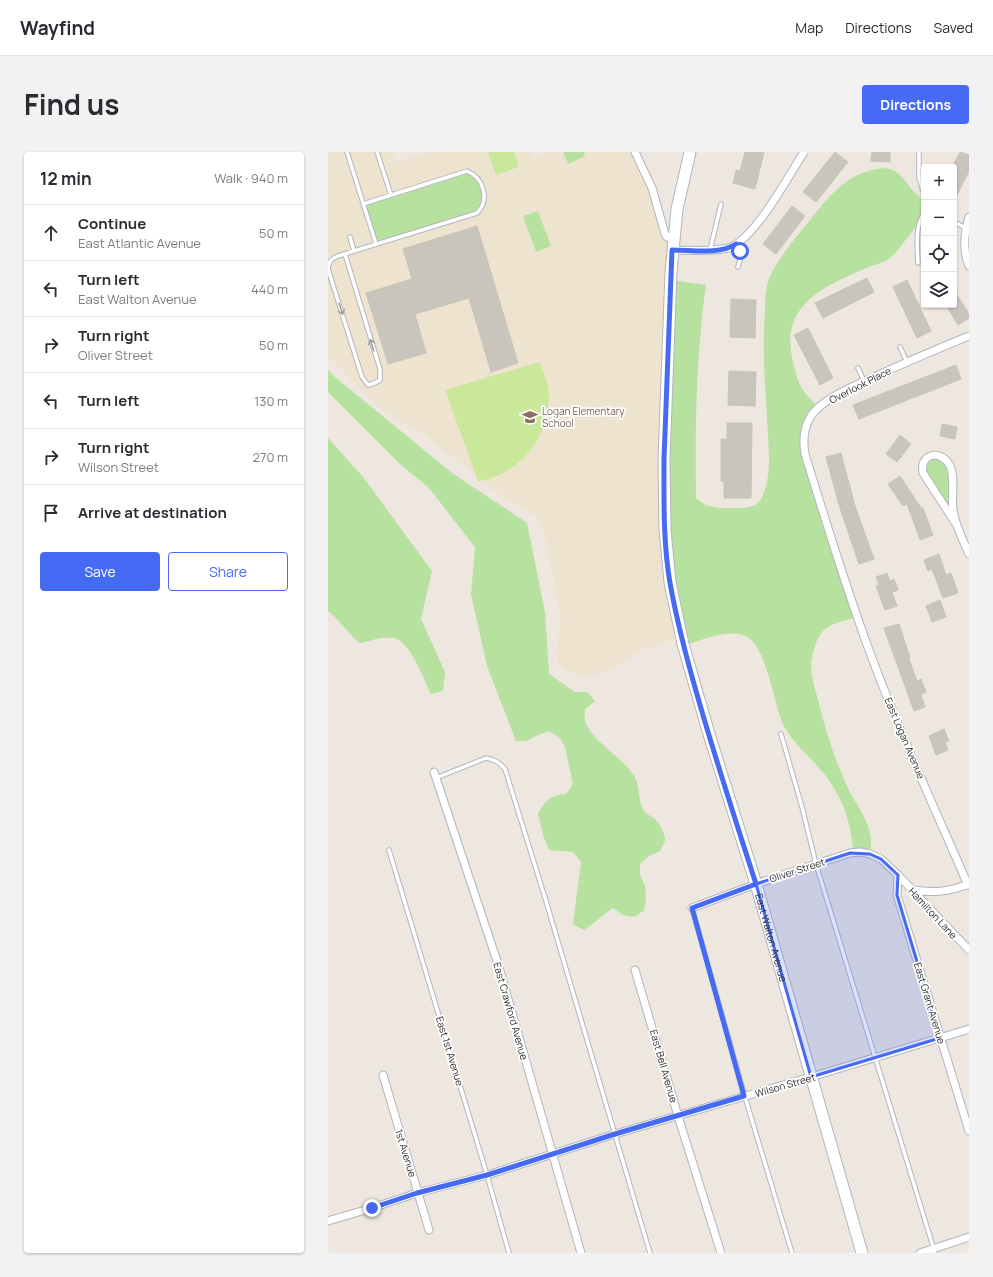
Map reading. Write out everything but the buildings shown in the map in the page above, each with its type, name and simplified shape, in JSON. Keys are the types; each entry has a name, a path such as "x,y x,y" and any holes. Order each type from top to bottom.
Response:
{"main road":[{"name":"East Walton Avenue","path":"690,152 679,196 673,245 664,459 665,530 670,582 687,659 756,884 862,1253"}],"street":[{"path":"636,152 652,188 666,234 673,245 710,250 730,248 742,240 755,226 779,192 804,152"},
{"path":"969,217 966,228 965,253 969,266"},
{"name":"Overlook Place","path":"847,588 805,454 804,433 812,416 819,407 846,390 969,336"},
{"path":"956,524 953,510 952,473 950,466 946,459 934,455 923,461 923,473 956,524 969,554"},
{"name":"East Logan Avenue","path":"847,588 887,695 968,884"},
{"name":"East Crawford Avenue","path":"435,775 498,964 581,1253"},
{"name":"Oliver Street","path":"692,908 756,884 850,853 860,852 881,858 898,875"},
{"name":"Hamilton Lane","path":"898,875 969,950"},
{"name":"East Grant Avenue","path":"898,875 897,895 969,1131"},
{"path":"912,890 926,892 946,891 968,884"},
{"name":"East Bell Avenue","path":"635,970 678,1116 721,1253"},
{"name":"Wilson Street","path":"328,1221 417,1193 487,1175 615,1134 811,1078 969,1029"},
{"name":"1st Avenue","path":"382,1075 429,1230"},
{"path":"920,1253 934,1251 969,1237"}],"lane":[{"path":"347,152 376,244"},
{"path":"377,152 391,195"},
{"path":"919,152 919,178 921,184"},
{"path":"345,254 380,369 380,380 377,383 368,384 362,377 328,269 328,263 332,259 345,254 477,213 484,204 485,196 479,180 474,174 467,171 363,204"},
{"path":"710,250 721,204"},
{"path":"918,263 917,235 921,219"},
{"path":"957,224 966,228"},
{"path":"350,237 354,251"},
{"path":"736,244 741,256 738,267"},
{"path":"900,347 907,362"},
{"path":"858,368 864,381"},
{"path":"781,734 802,807 816,864 934,1251"},
{"path":"435,775 486,758 500,763 505,769 546,901 650,1253"},
{"name":"East 1st Avenue","path":"389,850 509,1253"},
{"path":"692,908 744,1096 792,1253"}],"highlighted area":[{"path":"850,853 870,854 881,859 898,875 897,895 940,1038 811,1077 756,884"}],"shaded area":[{"name":"Logan Elementary School","path":"328,152 392,152 396,163 428,152 530,152 532,159 550,152 563,152 568,164 585,156 584,152 635,152 664,229 673,239 686,635 642,650 613,668 596,674 580,676 568,672 558,662 557,653 561,617 543,528 536,516 491,489 422,433 388,414 360,390 328,355"}],"green space":[{"path":"488,152 514,152 519,167 496,175"},
{"path":"563,152 584,152 585,156 568,164"},
{"path":"885,168 894,170 902,177 921,198 921,218 913,231 894,255 882,262 836,282 810,299 800,310 793,323 790,338 792,357 800,385 807,396 819,407 812,416 803,443 857,617 832,625 823,631 815,645 812,656 812,676 823,720 834,755 848,788 868,827 871,843 870,852 853,850 850,827 843,806 833,786 796,743 784,726 780,717 765,663 753,642 745,636 739,634 725,634 689,644 679,608 667,530 670,280 706,285 698,364 696,498 705,504 716,507 739,508 753,506 759,502 764,494 769,467 764,339 766,296 769,279 777,263 789,246 821,206 836,190 844,183 862,173"},
{"path":"467,171 479,180 485,196 477,213 376,244 363,204"},
{"path":"538,211 551,246 536,252 523,216"},
{"path":"540,362 545,375 549,397 543,427 537,440 518,463 493,477 478,481 445,390"},
{"path":"328,370 452,473 527,523 545,612 549,674 575,692 587,692 595,701 585,709 585,721 589,729 601,743 623,762 634,776 638,784 640,803 642,807 647,814 656,820 665,837 665,841 660,851 649,856 640,864 640,875 645,886 646,899 644,910 635,917 623,915 613,908 584,930 573,924 581,862 573,852 549,850 544,838 538,814 549,799 566,794 573,784 565,747 559,737 549,731 527,741 516,741 487,666 471,594 475,547 429,488 400,464 328,392"},
{"path":"328,438 363,477 432,571 421,619 445,672 443,691 431,694 416,662 406,646 400,641 394,638 386,638 360,643 328,611"},
{"path":"934,455 950,466 956,523 927,480 924,461"}],"place":[{"name":"Logan Elementary School","path":"530,417"}],"route":[{"path":"372,1208 417,1193 487,1175 615,1134 744,1096 692,908 756,884 709,734 683,644 670,582 667,558 664,487 672,250 719,250 730,248 736,244 740,251"}]}
